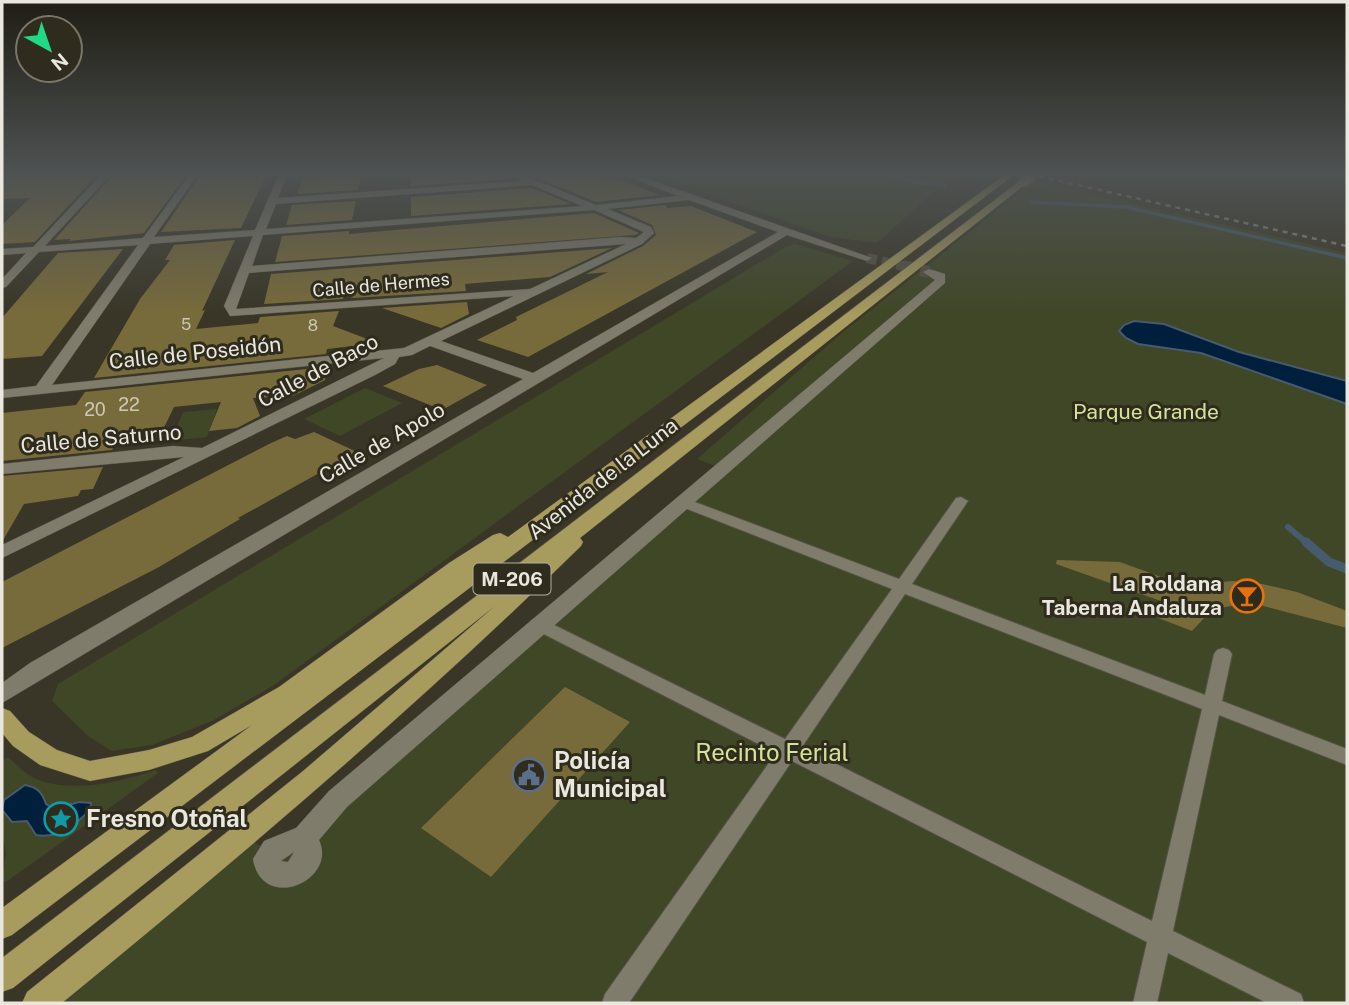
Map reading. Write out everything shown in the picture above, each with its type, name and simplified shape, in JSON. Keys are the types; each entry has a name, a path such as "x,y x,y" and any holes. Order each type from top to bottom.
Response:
{"main road":[{"name":"Avenida de la Luna","path":"2,925 610,471 958,221"},
{"name":"Avenida de la Luna","path":"2,977 636,482 964,221"},
{"path":"2,717 21,739 49,758 90,771 149,760 200,744 287,693 456,567 610,471"},
{"path":"38,1003 244,837 517,598 636,482"}],"street":[{"path":"2,285 63,221"},
{"path":"40,390 162,221"},
{"path":"265,221 244,270 621,240 638,242 646,238 649,233 647,229 628,221"},
{"path":"2,252 416,221"},
{"path":"757,221 867,258"},
{"name":"Calle de Apolo","path":"2,694 38,669 787,232"},
{"name":"Calle de Baco","path":"2,552 370,372 390,361 393,354 417,349 638,242"},
{"name":"Calle de Hermes","path":"244,270 230,306 234,313 512,291 530,292"},
{"path":"244,837 271,851 267,868 272,874 291,874 301,868 308,858 309,847 302,840 338,799 538,624 941,281 941,276 929,272"},
{"path":"431,342 534,378"},
{"name":"Calle de Poseidón","path":"2,394 393,354"},
{"name":"Calle de Saturno","path":"2,469 173,451 203,453"},
{"path":"614,1003 961,501"},
{"path":"682,502 1347,757"},
{"path":"538,624 1292,1003"},
{"path":"1145,1003 1223,654"}],"green space":[{"path":"785,221 902,221 877,243 831,237"},
{"name":"Recinto Ferial","path":"984,221 1207,221 1347,253 1347,1003 38,1003 244,837 271,851 721,468 697,459 843,332"},
{"path":"795,244 853,261 274,685 214,720 152,745 112,751 88,736 52,701 58,684 787,246"},
{"path":"365,388 402,403 340,436 304,419"},
{"path":"217,409 207,437 171,441 183,412"},
{"path":"8,757 38,780 67,786 113,782 156,770 158,773 6,882 2,881 6,853 2,831 2,761"}],"water":[{"path":"1134,321 1164,324 1239,352 1347,381 1347,404 1201,353 1138,344 1119,331 1124,325"},
{"path":"25,785 38,791 46,804 54,809 79,802 91,803 90,810 72,826 59,833 36,835 27,821 12,822 2,810 4,800"}],"building":[{"path":"6,221 55,221 35,242 2,244 2,225"},
{"path":"71,221 153,221 144,233 69,241 71,239 54,240"},
{"path":"169,221 244,221 241,228 161,232"},
{"path":"287,221 340,221 286,225"},
{"path":"502,221 612,221 639,233 275,262 282,236 349,231 349,234"},
{"path":"643,221 729,221 757,232 528,357 477,340 517,320 516,317 608,272 586,274 643,246 656,235 652,225"},
{"path":"235,240 196,329 258,323 260,317 339,311 333,326 378,343 327,349 326,354 94,378 140,299 170,260 165,260 174,245"},
{"path":"612,248 550,277 465,284 466,291 353,298 344,295 343,299 264,304 271,274"},
{"path":"123,249 42,356 2,359 2,318 58,253"},
{"path":"467,302 469,314 441,328 382,308"},
{"path":"437,365 487,385 442,410 383,386 419,369"},
{"path":"326,367 325,380 293,396 253,398 260,416 237,428 209,431 221,402 174,407 160,436 117,441 112,450 2,461 2,413 76,405 85,392"},
{"path":"314,432 357,452 238,518 240,519 159,567 2,648 2,582 271,443 287,436 295,439"},
{"path":"103,467 93,489 81,490 78,496 24,504 2,542 2,476"},
{"path":"1057,560 1120,562 1183,585 1233,581 1297,592 1347,611 1347,628 1252,603 1225,607 1206,616 1192,631 1153,616 1161,601 1056,564"},
{"name":"Policía Municipal","path":"565,687 630,722 491,877 421,828"}],"waterway":[{"path":"1186,221 1347,258"},
{"path":"1288,527 1308,544"},
{"path":"1306,542 1329,562 1347,569"}],"tunnel":[{"path":"867,258 911,268"},
{"path":"903,266 929,272"}],"railway":[{"path":"1236,221 1347,246"}],"place":[{"name":"La Roldana Taberna Andaluza","path":"1247,596"},
{"name":"Policía Municipal","path":"529,775"},
{"name":"Fresno Otoñal","path":"61,819"}],"park label":[{"name":"Parque Grande","path":"1146,412"}]}
